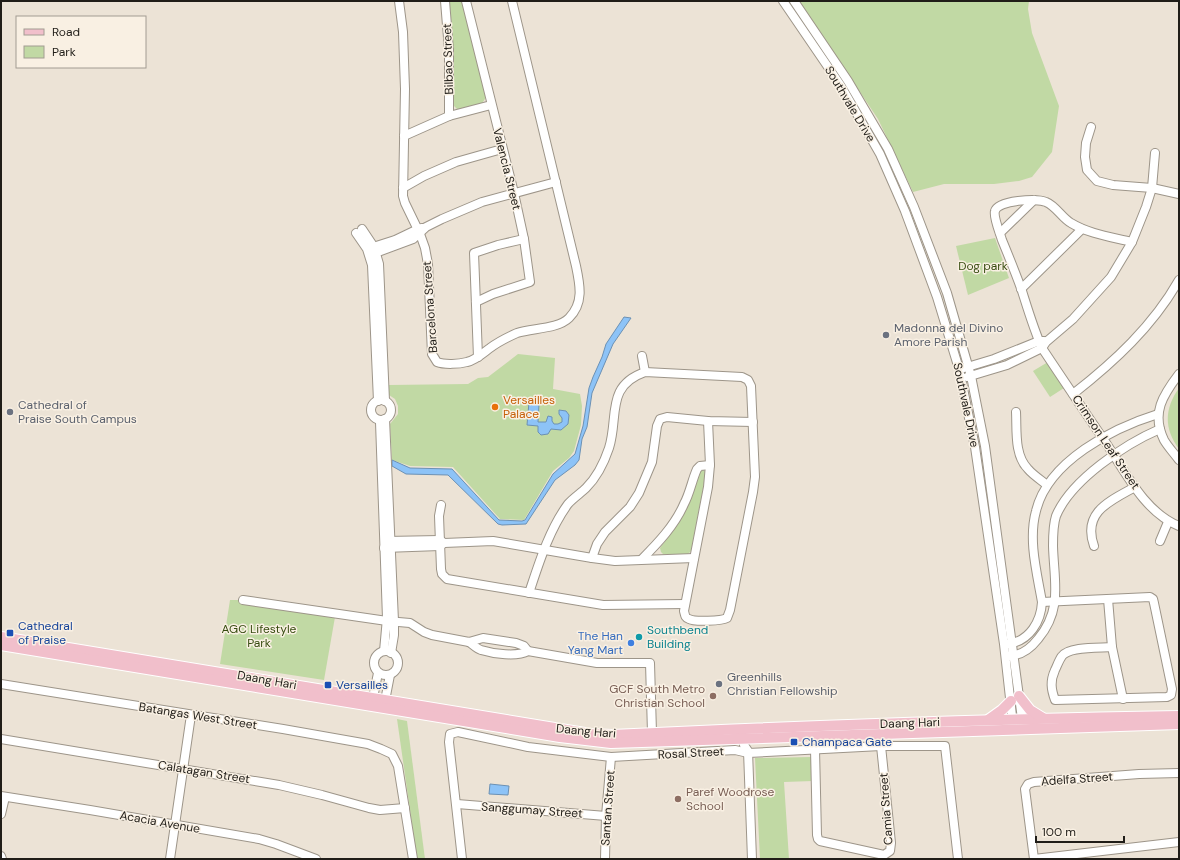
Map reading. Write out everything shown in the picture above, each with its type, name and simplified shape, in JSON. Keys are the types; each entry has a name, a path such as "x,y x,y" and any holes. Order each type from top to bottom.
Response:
{"main road":[{"name":"Daang Hari","path":"1,637 201,669 372,702"},
{"name":"Daang Hari","path":"1,645 591,734 652,733 748,741 987,720 1018,724 1045,718 1179,716"},
{"path":"987,720 1015,699 1030,710 1045,718"},
{"name":"Daang Hari","path":"385,704 560,737 611,743 748,741 1018,724 1179,724"}],"street":[{"name":"Barcelona Street","path":"399,1 403,32 405,89 404,203 421,230 428,264 432,354 437,362 441,363 465,363 478,357 504,339 516,334 561,323 568,319 579,302 579,281 512,1"},
{"name":"Bilbao Street","path":"445,1 449,50 449,116"},
{"name":"Valencia Street","path":"466,1 514,193 524,239 530,282 493,294 476,302"},
{"name":"Southvale Drive","path":"783,1 841,86 880,154 905,211 926,266 959,369 975,447 1006,657 1015,699 1018,724"},
{"name":"Southvale Drive","path":"794,1 848,81 888,149 914,207 936,263 969,367 985,446 1013,643 1015,699"},
{"path":"404,136 449,116 491,105"},
{"path":"1091,127 1086,143 1085,157 1088,170 1097,181 1113,185 1152,188 1179,194"},
{"path":"403,188 424,176 456,162 502,149"},
{"path":"961,379 1007,365 1043,344 1073,319 1097,294 1111,277 1132,242 1152,188 1155,153"},
{"path":"372,251 412,239 421,230 454,213 482,202 556,182"},
{"path":"1000,233 1034,200 1047,202 1062,217 1082,228 1132,242"},
{"name":"Crimson Leaf Street","path":"1034,200 1010,202 998,206 994,215 1043,344 1073,394 1135,487 1152,508 1168,522 1179,526"},
{"path":"1021,289 1082,228"},
{"path":"359,231 372,251 382,401"},
{"path":"478,357 474,253 498,245 524,239"},
{"path":"1073,394 1122,353 1154,318 1179,280"},
{"path":"959,369 1043,344"},
{"path":"642,356 645,372"},
{"path":"529,593 544,550 556,524 569,503 595,478 605,461 610,446 616,401 619,391 626,382 635,375 645,372 745,378 748,380 750,386 753,422 755,462 753,492 729,614 724,620 694,621 685,616 685,604 708,487 710,465 708,421"},
{"path":"1179,374 1166,391 1158,414 1160,429 1164,441 1179,460"},
{"path":"382,401 390,406 391,410 388,417 382,419 373,415 372,410 372,406 382,401"},
{"path":"1016,412 1019,452 1022,460 1027,469 1047,485"},
{"path":"1004,644 1013,643 1024,637 1034,628 1042,612 1042,602 1034,554 1034,534 1036,511 1047,485 1068,461 1103,438 1122,428 1158,414"},
{"path":"592,558 597,544 605,532 630,507 639,493 652,462 658,421 660,419 667,417 708,421 753,422"},
{"path":"382,419 390,621 394,635 388,652"},
{"path":"1006,657 1014,656 1030,648 1049,624 1053,615 1056,601 1053,533 1056,516 1064,502 1075,487 1088,475 1114,456 1149,434 1160,429"},
{"path":"642,559 656,545 679,513 700,466 710,465"},
{"path":"1094,546 1091,525 1094,516 1102,508 1135,487"},
{"path":"441,505 439,516 441,569 442,574 447,578 603,605 685,604"},
{"path":"1160,541 1168,522"},
{"path":"387,545 489,541 592,558 615,560 694,558"},
{"path":"1042,602 1150,597 1153,599 1172,689 1171,695 1166,697 1123,699 1055,700 1051,691 1051,679 1061,656 1073,649 1112,648"},
{"path":"1108,599 1112,648 1123,699"},
{"path":"243,600 410,623 432,635 469,642 480,650 498,653 512,655 522,654 528,651 597,663 650,663 652,733"},
{"path":"469,642 483,638 500,640 524,646 528,651"},
{"path":"498,653 505,648 500,640"},
{"path":"380,652 388,652 395,655 398,662 396,670 390,675 383,676 378,673 374,666 375,658 380,652"},
{"path":"372,702 378,673"},
{"path":"385,704 390,675"},
{"name":"Batangas West Street","path":"1,684 368,744 392,754 398,766 405,808"},
{"path":"170,859 191,715"},
{"name":"Rosal Street","path":"462,859 449,742 450,734 458,732 528,746 611,756 735,750 748,741 815,749 881,746 945,746 958,859"},
{"name":"Calatagan Street","path":"1,739 279,785 380,810 405,808"},
{"path":"748,741 752,859"},
{"name":"Camia Street","path":"815,749 816,835 818,839 820,841 884,855 890,851 891,843 881,746"},
{"name":"Santan Street","path":"605,859 606,816 611,756"},
{"name":"Adelfa Street","path":"1034,859 1025,789 1031,783 1075,778 1179,773"},
{"path":"1,814 3,797"},
{"name":"Acacia Avenue","path":"3,797 90,810 259,840 276,844 316,859"},
{"name":"Sanggumay Street","path":"457,804 606,816"},
{"path":"405,808 413,859"},
{"path":"1034,859 1179,842"}],"green space":[{"path":"449,1 462,1 486,96 482,103 465,109 457,109 453,105 454,79 452,27"},
{"path":"799,1 1029,1 1028,9 1032,33 1059,106 1052,152 1032,177 1019,181 994,184 944,184 913,192 878,119"},
{"name":"Dog park","path":"995,238 1009,278 968,295 956,246"},
{"path":"518,354 555,358 553,389 580,394 582,406 581,425 574,451 569,458 553,471 524,520 500,519 453,467 410,466 392,460 390,424 398,414 398,406 395,399 389,395 389,385 468,384 478,378 488,377"},
{"path":"1048,362 1064,388 1050,397 1033,371"},
{"path":"1179,388 1179,449 1168,426 1168,411"},
{"path":"701,470 704,470 706,473 691,551 688,554 663,554 660,548 686,510"},
{"name":"AGC Lifestyle Park","path":"230,600 249,600 335,617 324,680 220,664"},
{"path":"397,719 407,721 425,859 417,859"},
{"path":"811,757 813,781 784,782 789,859 760,859 755,758"}],"water":[{"path":"624,317 631,318 613,344 592,393 587,427 582,439 579,460 575,465 555,480 526,524 498,524 448,475 406,474 392,466 392,460 410,468 452,469 499,520 525,520 553,474 575,454 583,426 589,388 606,344"},
{"path":"529,402 539,404 538,422 546,422 548,416 552,417 554,424 562,422 559,410 566,411 569,415 568,424 561,430 551,429 548,434 541,435 538,432 538,426 527,425"},
{"path":"490,784 509,786 508,795 489,794"}],"place":[{"name":"Madonna del Divino Amore Parish","path":"886,335"},
{"name":"Versailles Palace","path":"495,407"},
{"name":"Cathedral of Praise South Campus","path":"10,412"},
{"name":"Cathedral of Praise","path":"10,633"},
{"name":"Southbend Building","path":"639,637"},
{"name":"The Han Yang Mart","path":"631,643"},
{"name":"Greenhills Christian Fellowship","path":"719,684"},
{"name":"Versailles","path":"328,685"},
{"name":"GCF South Metro Christian School","path":"713,696"},
{"name":"Champaca Gate","path":"794,742"},
{"name":"Paref Woodrose School","path":"678,799"}]}
